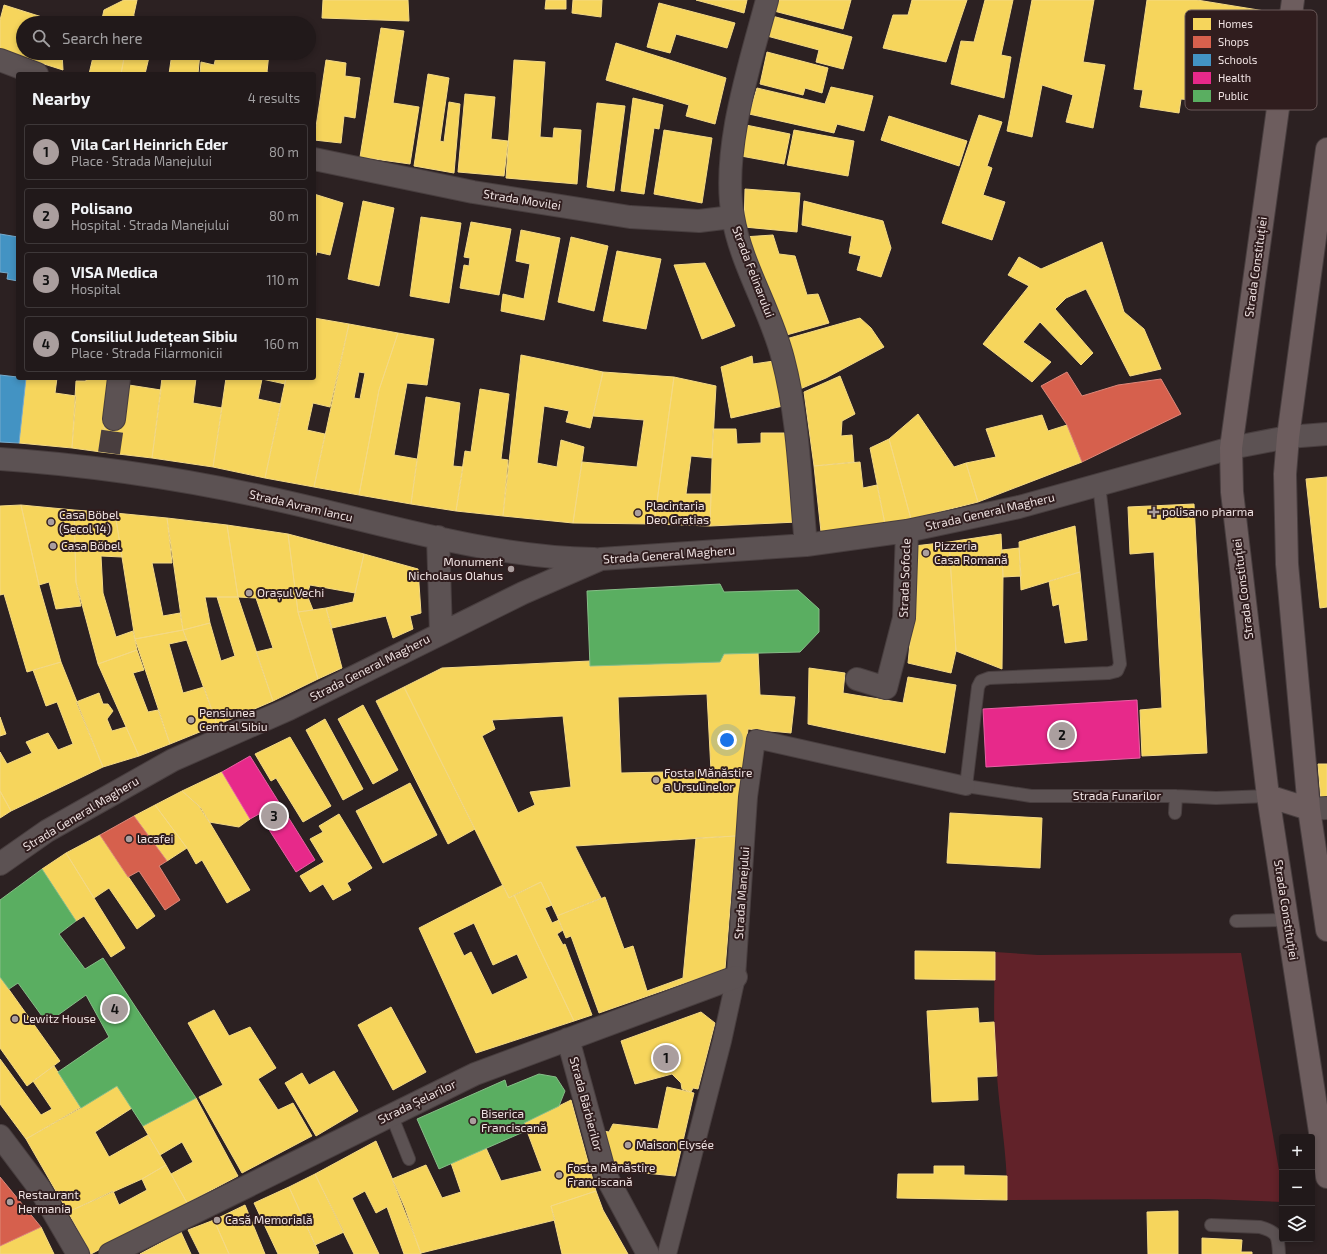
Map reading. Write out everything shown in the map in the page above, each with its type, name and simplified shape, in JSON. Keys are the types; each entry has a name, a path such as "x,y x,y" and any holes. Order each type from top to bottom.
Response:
{"main road":[{"name":"Strada Constituției","path":"1292,10 1293,0"},
{"name":"Strada Constituției","path":"1278,110 1231,448 1232,492 1268,796 1327,1177"},
{"path":"1327,149 1288,437 1285,474 1288,564 1318,809 1327,930"},
{"path":"1268,796 1318,809"}],"street":[{"name":"Strada Felinarului","path":"767,0 738,119 730,185 732,217 744,256 771,320 783,359 795,422 806,545"},
{"path":"0,60 33,72"},
{"name":"Strada Movilei","path":"316,159 473,192 630,218 699,221 732,217"},
{"path":"114,419 119,380"},
{"name":"Strada General Magheru","path":"0,864 47,831 173,760 289,709 523,593 601,559 806,545 907,531 1019,507 1099,486 1183,460 1231,448 1288,437 1327,434"},
{"name":"Strada Avram Iancu","path":"0,459 108,461 174,478 438,537 518,552 569,558 601,559"},
{"name":"Strada Sofocle","path":"857,679 886,688 904,618 907,531"},
{"path":"438,537 441,633"},
{"name":"Strada Manejului","path":"667,1254 722,1041 736,977 748,797 756,739 966,786"},
{"name":"Strada Șelarilor","path":"110,1254 391,1114 475,1074 736,977"},
{"name":"Strada Bărbierilor","path":"568,1039 605,1174 648,1254"},
{"path":"0,1136 40,1189 78,1254"}],"lane":[{"path":"966,786 978,687 981,681 989,678 1109,673 1117,671 1120,664 1099,486"},
{"name":"Strada Funarilor","path":"966,786 1031,796 1176,796 1216,798 1268,796"},
{"path":"1176,796 1176,813"},
{"path":"1236,921 1287,920"},
{"path":"391,1114 409,1159"},
{"path":"1211,1225 1260,1227 1268,1229 1274,1232 1278,1239 1279,1254"}],"shaded area":[{"path":"995,952 1038,955 1241,953 1279,1170 1279,1202 1207,1199 1007,1200 1004,1138 998,1092 994,998"}],"building: Homes":[{"path":"124,0 137,0 134,16 103,16 104,10"},
{"path":"323,0 408,0 409,21 322,18"},
{"path":"546,0 566,0 566,9 545,9"},
{"path":"573,0 602,0 601,17 572,13"},
{"path":"696,0 747,0 744,13"},
{"path":"777,0 851,0 843,29 774,11"},
{"path":"912,0 967,0 946,62 883,48 893,15 908,15"},
{"path":"985,0 1013,0 1001,55 1011,57 1004,98 951,84 961,41 974,42"},
{"path":"1032,0 1094,0 1083,62 1105,65 1093,128 1066,122 1073,95 1042,85 1032,137 1007,131"},
{"path":"1147,0 1197,0 1259,10 1185,10 1185,99 1181,99 1179,113 1140,107 1143,90 1134,89"},
{"path":"659,3 735,23 727,48 676,34 670,53 647,47"},
{"path":"4,5 39,16 16,16 16,55 0,50 0,20"},
{"path":"772,16 852,37 843,69 816,62 819,50 767,36"},
{"path":"381,28 404,31 393,103 419,107 410,164 360,157"},
{"path":"616,43 726,78 715,124 686,116 689,105 606,80"},
{"path":"767,52 828,68 822,93 805,88 803,95 760,84"},
{"path":"32,60 62,60 63,70"},
{"path":"92,60 124,60 121,72 89,72"},
{"path":"124,60 148,60 145,72 121,72"},
{"path":"171,60 199,60 198,72 169,72"},
{"path":"215,60 268,60 267,72 200,72 201,62 214,65"},
{"path":"326,60 346,63 345,76 360,78 355,118 344,116 341,143 316,140 316,127"},
{"path":"514,60 545,62 540,137 553,138 554,128 581,130 577,184 506,178"},
{"path":"428,74 449,78 440,141 444,142 449,102 460,104 454,173 414,166"},
{"path":"831,87 873,96 864,131 837,124 834,133 749,114 757,88 825,104"},
{"path":"465,94 495,97 491,139 508,141 504,176 458,172"},
{"path":"633,98 663,105 659,129 654,128 644,194 621,191"},
{"path":"597,103 625,106 614,191 587,187"},
{"path":"979,115 1002,122 987,166 992,168 983,195 1005,202 992,240 942,223"},
{"path":"889,116 967,141 959,166 881,140"},
{"path":"746,125 790,134 784,164 741,156"},
{"path":"664,130 712,138 702,203 654,194"},
{"path":"794,130 854,141 848,176 787,165"},
{"path":"745,189 800,193 797,232 744,227"},
{"path":"316,195 343,203 330,255 317,252 316,255"},
{"path":"363,201 394,208 379,286 348,279"},
{"path":"804,201 883,221 891,248 881,277 857,270 861,256 849,253 852,236 802,225"},
{"path":"421,217 461,223 449,303 410,296"},
{"path":"471,222 511,229 499,295 460,288 464,265 469,266 470,258 464,257"},
{"path":"521,230 560,238 544,320 501,311 503,294 524,299 530,264 516,261"},
{"path":"773,235 779,254 795,256 807,295 818,294 829,323 783,336 743,237"},
{"path":"571,237 608,246 594,311 558,302"},
{"path":"1102,242 1124,312 1144,329 1161,369 1130,376 1086,289 1066,298 1055,309 1093,353 1081,365 1040,322 1023,342 1051,362 1032,382 983,344 1029,286 1008,275 1019,257 1041,269"},
{"path":"617,251 661,259 646,329 603,321"},
{"path":"705,263 735,326 702,339 674,265"},
{"path":"316,318 349,324 330,407 313,403 307,430 325,434 314,487 265,478 286,380 316,380"},
{"path":"860,318 871,328 884,347 826,378 800,389 786,339"},
{"path":"349,324 398,333 379,390 359,495 314,487","holes":["359,372 365,373 360,399 354,398"]},
{"path":"398,333 434,339 427,385 407,383 394,455 417,459 411,504 359,495 379,390"},
{"path":"521,355 603,372 590,428 566,422 569,411 544,406 537,463 557,467 561,440 584,447 573,523 503,516"},
{"path":"752,356 753,364 774,361 783,406 731,418 721,367"},
{"path":"603,372 674,377 654,524 573,523 582,462 637,467 644,420 593,416"},
{"path":"840,376 855,414 842,421 841,436 852,435 854,462 814,466 804,392"},
{"path":"674,377 716,386 712,458 691,456 686,494 711,494 710,526 654,524"},
{"path":"26,380 57,380 55,393 76,396 72,448 19,443"},
{"path":"110,380 101,452 72,448 76,381"},
{"path":"162,380 196,380 193,403 222,408 213,467 152,458"},
{"path":"226,380 262,380 258,399 281,404 265,478 213,467"},
{"path":"267,380 286,380 285,384"},
{"path":"129,385 161,390 152,458 101,452 106,418"},
{"path":"480,389 509,394 501,459 508,460 503,516 456,511 465,451 471,452"},
{"path":"426,397 460,403 453,466 463,467 456,511 411,504"},
{"path":"918,414 954,467 966,463 978,502 911,519 889,439"},
{"path":"1042,415 1048,431 1067,425 1082,462 978,502 966,463 996,457 986,429"},
{"path":"713,429 736,429 737,444 761,443 761,433 791,433 798,522 710,526"},
{"path":"889,439 911,519 885,524 870,448"},
{"path":"860,462 863,488 877,485 885,524 821,532 814,466"},
{"path":"1327,477 1327,607 1320,608 1306,479"},
{"path":"1194,504 1207,753 1142,756 1140,710 1162,708 1154,552 1130,554 1128,507"},
{"path":"21,505 39,585 61,662 27,672 4,594 0,595 0,506"},
{"name":"Casa Böbel","path":"21,505 74,510 76,582 81,606 56,609 49,582 39,585"},
{"path":"74,510 115,513 122,557 101,556 103,593 116,637 133,631 137,650 98,664 76,582"},
{"path":"115,513 167,518 172,563 152,563 163,616 180,613 183,630 135,639"},
{"path":"167,518 227,525 238,597 205,597 210,623 183,630"},
{"path":"227,525 288,534 298,612 318,679 273,701 256,652 273,648 256,598 238,597"},
{"path":"1075,526 1080,572 1021,590 1019,542"},
{"path":"288,534 364,554 355,593 310,585 307,595 313,610 298,612"},
{"path":"1001,534 1003,577 1002,669 956,651 949,542"},
{"path":"949,542 956,651 951,673 908,663 913,613 914,546"},
{"path":"1019,548 1021,576 1003,577 1002,550"},
{"path":"364,554 418,569 421,613 410,616 413,629 393,638 386,616 332,628 326,608 353,602"},
{"path":"1080,572 1087,640 1065,643 1059,604 1053,606 1049,581"},
{"path":"217,597 238,597 273,701 217,725 183,630 210,623 221,661 235,656"},
{"path":"326,608 342,668 318,679 298,612"},
{"path":"183,630 187,640 169,644 183,693 204,687 217,725 170,744 135,639"},
{"path":"137,650 144,670 133,673 148,712 158,710 170,744 139,756 98,664"},
{"name":"Fosta Mănăstire a Ursulinelor","path":"758,652 760,695 795,697 791,733 748,729 736,836 575,846 601,898 557,916 541,882 509,898 404,687 442,668 590,661 590,666 720,662 724,654","holes":["707,694 711,771 621,773 618,697","563,716 571,787 530,792 535,805 518,813 482,736 495,729 492,720"]},
{"path":"61,662 103,767 11,811 0,791 0,752 7,764 32,753 26,742 48,733 58,750 73,744 57,702 46,706 33,670"},
{"path":"809,668 845,673 843,693 903,703 908,677 956,685 945,753 808,724"},
{"path":"404,687 475,829 448,844 376,701"},
{"path":"99,693 103,704 108,704 113,711 107,719 112,731 126,727 139,756 103,767 76,702"},
{"path":"363,705 398,770 373,784 338,719"},
{"path":"0,717 6,734 0,736"},
{"path":"325,719 363,789 343,800 306,730"},
{"path":"290,737 331,806 303,822 276,778 271,781 255,754"},
{"path":"1318,764 1327,764 1327,800 1321,801"},
{"path":"222,772 250,819 239,827 209,822 198,805 182,791"},
{"path":"410,783 437,835 383,863 356,811"},
{"path":"0,791 11,811 0,818"},
{"path":"182,791 201,808 250,890 227,903 202,860 196,864 187,848 155,805"},
{"path":"155,805 187,848 167,861 134,816"},
{"path":"950,813 1042,818 1040,868 947,863"},
{"path":"339,814 372,868 347,883 351,890 333,900 323,884 310,892 300,876 324,862 310,839 323,832 319,826"},
{"path":"100,835 155,916 137,929 109,888 94,898 66,853"},
{"path":"736,836 725,969 599,1013 571,936 566,938 557,916 605,897 624,949 633,946 647,991 683,978 696,838"},
{"path":"66,853 125,948 111,957 84,916 76,921 42,869"},
{"path":"541,882 552,905 545,908 552,923 559,920 563,930 557,934 563,945 565,944 592,1015 574,1021 514,895"},
{"path":"503,885 509,898 514,895 574,1021 476,1053 419,928","holes":["474,923 493,965 517,954 528,978 492,995 471,952 464,956 453,933"]},
{"path":"915,951 995,952 995,980 915,979"},
{"name":"Lewitz House","path":"0,977 60,1061 27,1086 0,1048"},
{"path":"391,1007 426,1072 393,1090 358,1025"},
{"path":"978,1008 979,1023 994,1022 997,1076 977,1077 978,1100 932,1102 927,1011"},
{"path":"214,1010 229,1036 250,1027 276,1068 258,1079 278,1110 293,1103 312,1136 242,1173 199,1097 223,1085 188,1023"},
{"path":"701,1012 715,1023 698,1089 693,1088 691,1092 682,1089 681,1083 672,1074 635,1084 621,1041"},
{"path":"0,1059 41,1115 52,1109 33,1081 54,1066 81,1108 26,1139 0,1104"},
{"path":"334,1071 358,1111 316,1136 285,1083 302,1073 309,1085"},
{"path":"117,1086 132,1108 95,1132 109,1157 148,1135 166,1165 142,1179 68,1212 26,1139"},
{"path":"667,1087 694,1093 675,1176 614,1170 603,1131 609,1132 613,1124 658,1129"},
{"path":"196,1098 238,1176 187,1203 171,1174 193,1162 182,1142 160,1155 143,1126"},
{"name":"Fosta Mănăstire Franciscană","path":"571,1100 596,1191 551,1206 555,1220 421,1253 392,1179 426,1165 442,1198 461,1192 451,1163 486,1148 501,1181 542,1171 524,1123"},
{"path":"376,1141 405,1208 421,1254 404,1254 387,1207 376,1213 365,1191 352,1198 379,1254 354,1254 315,1174"},
{"path":"166,1165 187,1203 91,1254 68,1212 113,1191 119,1205 147,1190 142,1179"},
{"path":"934,1166 964,1166 964,1175 1007,1176 1007,1200 897,1198 898,1174 934,1174"},
{"path":"315,1174 344,1232 315,1245 289,1187"},
{"path":"289,1187 319,1253 317,1254 278,1254 254,1203"},
{"path":"596,1191 603,1210 628,1254 562,1254 551,1206"},
{"path":"245,1205 265,1254 229,1254 214,1220"},
{"path":"1178,1211 1178,1254 1148,1254 1147,1212"},
{"path":"214,1220 229,1254 200,1254 188,1230"},
{"path":"41,1227 54,1254 0,1254 0,1246"},
{"path":"181,1232 191,1254 140,1254"},
{"path":"1202,1238 1242,1240 1241,1252 1252,1252 1252,1254 1202,1254"}],"building: Shops":[{"path":"1067,372 1082,396 1118,385 1161,379 1181,414 1082,462 1067,425 1041,386"},
{"path":"134,816 167,861 159,866 180,900 165,910 139,871 128,877 100,835"},
{"name":"Restaurant Hermania","path":"0,1177 41,1227 0,1246"}],"building: Schools":[{"path":"0,234 16,237 16,281 7,279 8,273 0,272"},
{"path":"0,375 16,377 16,380 26,380 19,443 0,442"}],"building: Health":[{"path":"1137,700 1140,758 986,767 983,709"},
{"path":"250,756 315,860 296,872 259,814 250,819 222,772"}],"building: Public":[{"path":"720,584 724,592 798,590 819,609 819,632 800,652 724,654 720,662 590,666 587,591"},
{"path":"42,869 76,921 59,934 85,969 103,958 196,1098 143,1126 117,1086 81,1108 58,1072 109,1037 86,995 47,1023 18,983 9,989 0,977 0,900"},
{"name":"Biserica Franciscană","path":"539,1074 556,1077 565,1091 559,1106 524,1123 528,1130 439,1169 417,1119 505,1080 507,1087"}],"tunnel":[{"path":"109,453 114,419"}],"place":[{"name":"polisano pharma","path":"1154,512"},
{"name":"Placintaria Deo Gratias","path":"638,513"},
{"name":"Casa Böbel (Secol 14)","path":"51,522"},
{"name":"Casa Böbel","path":"53,546"},
{"name":"Pizzeria Casa Romană","path":"926,553"},
{"name":"Monument Nicholaus Olahus","path":"511,569"},
{"name":"Orașul Vechi","path":"249,593"},
{"name":"Pensiunea Central Sibiu","path":"191,720"},
{"name":"Polisano","path":"1062,735"},
{"name":"Fosta Mănăstire a Ursulinelor","path":"656,780"},
{"name":"VISA Medica","path":"274,816"},
{"name":"lacafei","path":"129,839"},
{"name":"Consiliul Județean Sibiu","path":"115,1009"},
{"name":"Lewitz House","path":"15,1019"},
{"name":"Vila Carl Heinrich Eder","path":"666,1058"},
{"name":"Biserica Franciscană","path":"473,1121"},
{"name":"Maison Elysée","path":"628,1145"},
{"name":"Fosta Mănăstire Franciscană","path":"559,1175"},
{"name":"Restaurant Hermania","path":"10,1202"},
{"name":"Casă Memorială","path":"217,1220"}]}
